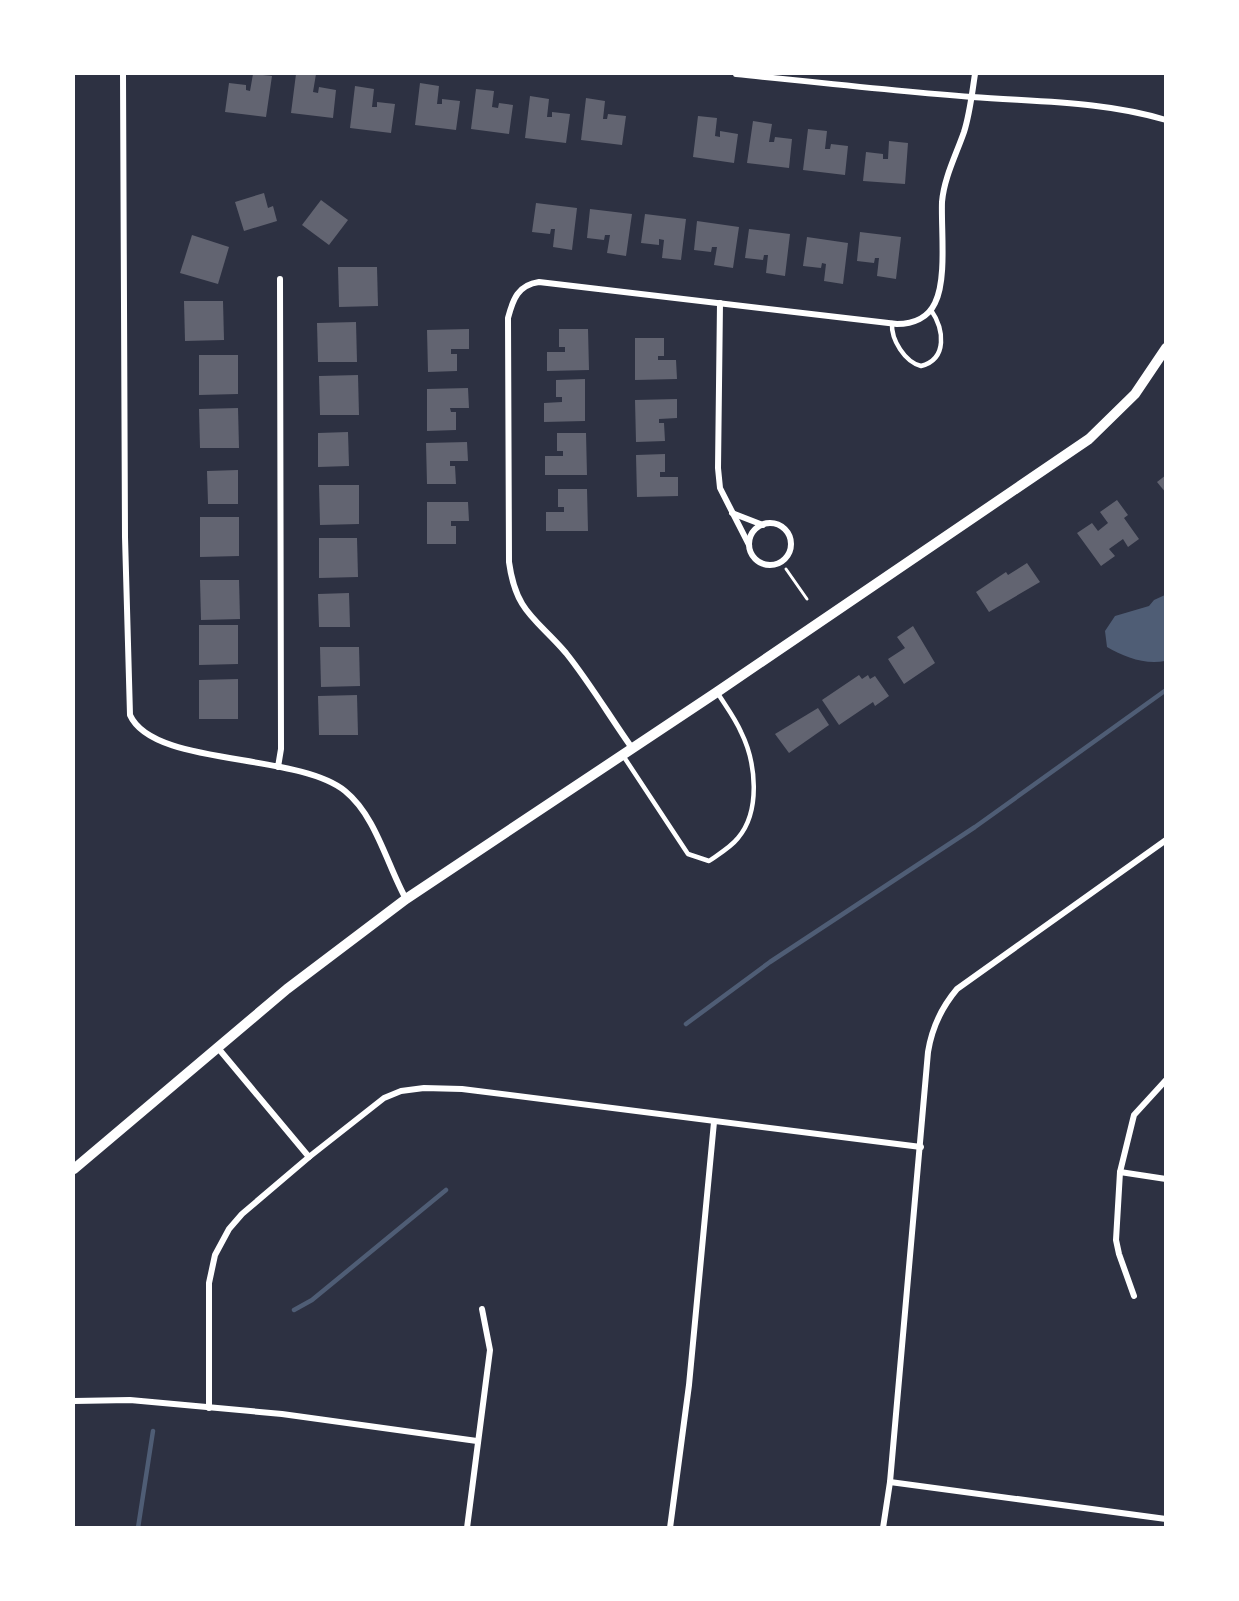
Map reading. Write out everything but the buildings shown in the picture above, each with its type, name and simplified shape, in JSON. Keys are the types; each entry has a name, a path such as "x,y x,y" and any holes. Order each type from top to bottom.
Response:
{"street":[{"path":"123,74 125,537 129,715 144,735 173,746 328,779 347,792 370,824 406,899"},
{"path":"736,74 972,97 1070,103 1133,111 1166,120"},
{"path":"627,751 566,654 531,619 512,584 509,562 508,318 511,305 521,288 538,282 892,323 915,321 931,310 939,291 942,200 946,180 968,119 975,74"},
{"path":"278,767 281,749 280,279"},
{"path":"720,303 718,468 720,488 731,513 749,545 754,558 774,565 786,558 791,544 787,532 776,524 763,525 731,513"},
{"path":"74,1169 315,967 406,899 717,692 1089,439 1135,394 1166,348"},
{"path":"749,545 753,532 763,525"},
{"path":"883,1527 890,1482 930,1036 944,1005 957,989 1166,840"},
{"path":"218,1048 309,1157"},
{"path":"1134,1296 1116,1240 1120,1172 1134,1115 1166,1080"},
{"path":"209,1408 208,1283 215,1255 229,1228 242,1214 309,1157 384,1098 401,1090 462,1089 921,1147"},
{"path":"670,1527 689,1385 714,1122"},
{"path":"1120,1172 1166,1179"},
{"path":"467,1527 490,1350 482,1309"},
{"path":"74,1401 130,1400 282,1414 477,1441"},
{"path":"890,1482 1166,1519"}],"lane":[{"path":"892,323 891,332 908,360 921,366 929,364 939,355 941,348 938,323 931,310"},
{"path":"627,751 688,854 709,861 738,839 749,820 753,807 750,765 742,733 717,692"}],"path":[{"path":"786,569 807,598"}],"water":[{"path":"1165,595 1165,661 1150,662 1135,659 1107,647 1105,631 1115,616 1149,606 1154,600"}],"waterway":[{"path":"686,1024 770,962 975,827 1166,690"},
{"path":"294,1310 312,1300 446,1190"},
{"path":"138,1528 153,1431"}]}
